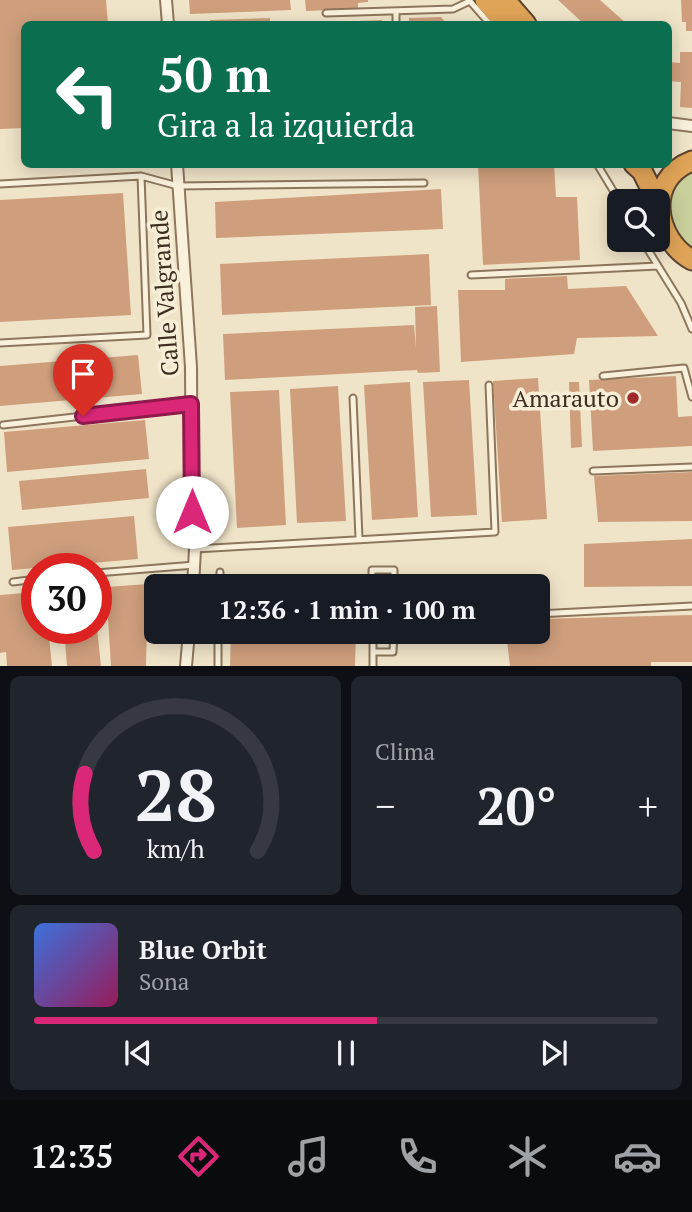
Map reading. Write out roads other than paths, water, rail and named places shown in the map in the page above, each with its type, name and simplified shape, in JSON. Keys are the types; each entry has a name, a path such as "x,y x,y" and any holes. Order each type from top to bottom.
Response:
{"highway":[{"path":"474,0 501,21"},
{"path":"505,0 523,21"},
{"path":"664,189 683,160"},
{"path":"639,168 651,189"},
{"path":"670,242 692,260"}],"street":[{"path":"166,0 168,21"},
{"path":"672,124 692,126"},
{"name":"Calle Valgrande","path":"177,168 191,404 194,574"},
{"path":"186,666 188,644"}],"lane":[{"path":"326,13 453,9 474,0 488,21"},
{"path":"396,12 396,21"},
{"path":"599,168 612,189"},
{"path":"0,343 146,335 141,176"},
{"path":"0,184 141,176 178,186 424,183"},
{"path":"649,252 692,329"},
{"path":"471,275 658,266"},
{"path":"603,376 684,368 692,397"},
{"path":"195,549 495,532 489,385"},
{"path":"353,398 359,538"},
{"path":"3,425 191,404"},
{"path":"593,471 692,467"},
{"path":"112,572 194,565"},
{"path":"372,574 372,570 394,570 394,574"},
{"path":"13,582 21,581"},
{"path":"550,613 692,606"},
{"path":"218,644 218,666"},
{"path":"373,644 373,666"},
{"path":"373,652 393,652 393,644"}],"place":[{"name":"Amarauto","path":"633,398"}]}
